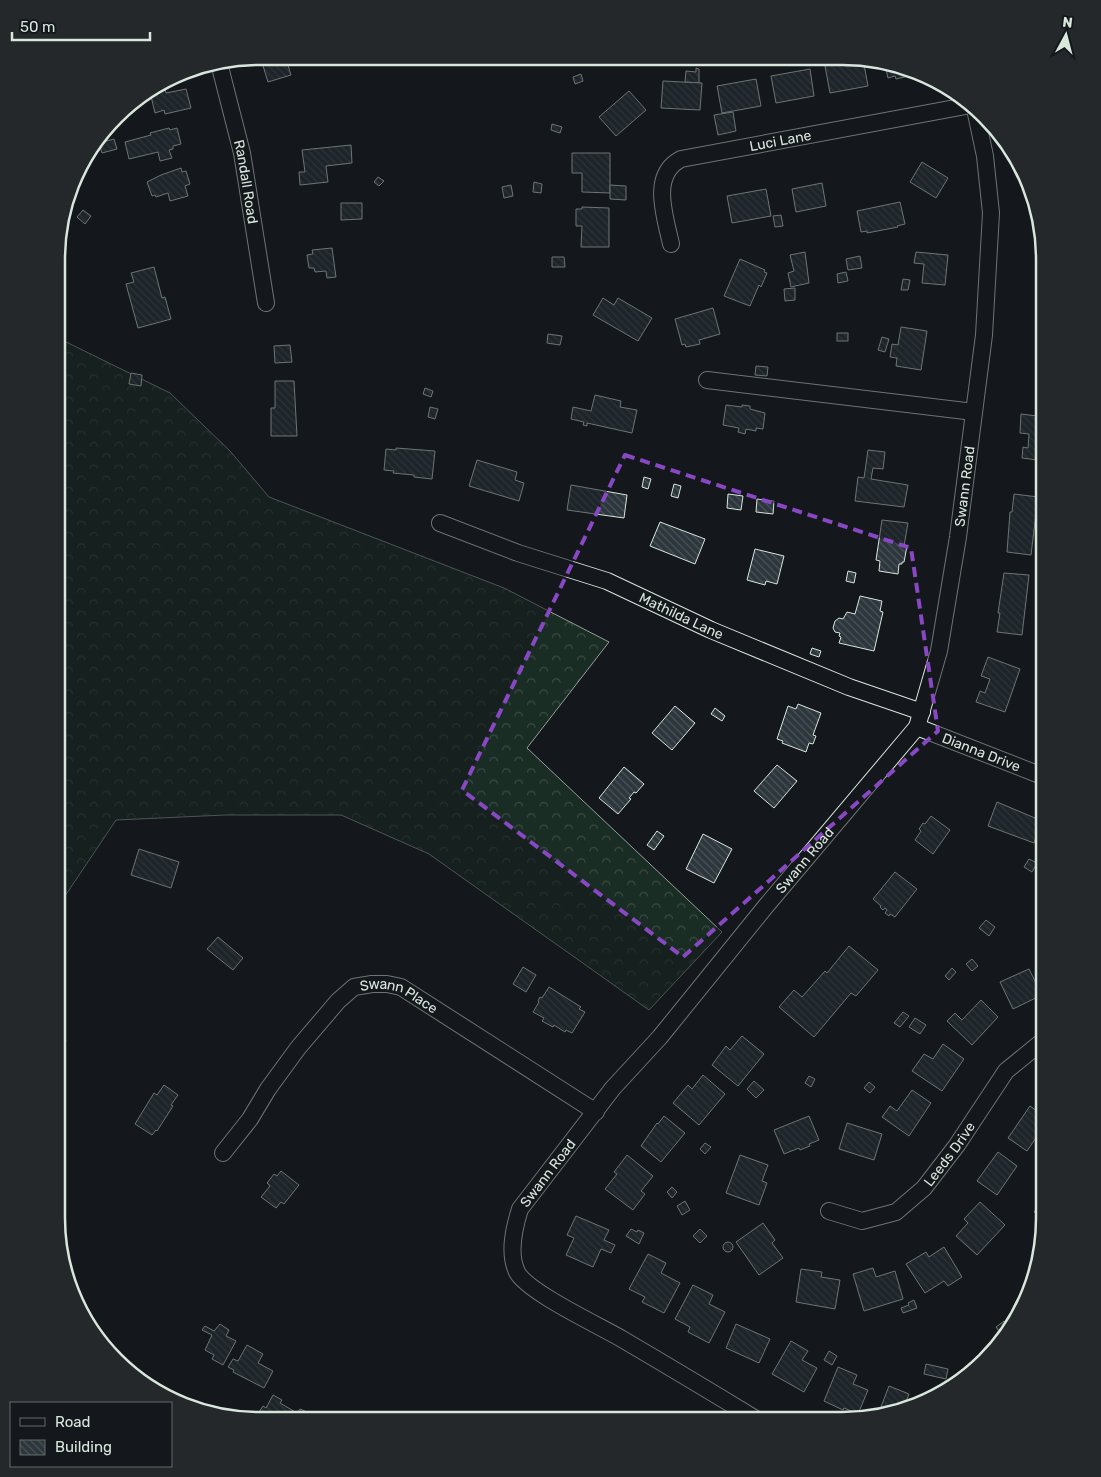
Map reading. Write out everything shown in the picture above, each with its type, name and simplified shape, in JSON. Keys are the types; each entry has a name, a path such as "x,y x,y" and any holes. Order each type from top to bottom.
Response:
{"street":[{"name":"Randall Road","path":"221,69 242,153 266,303"},
{"name":"Luci Lane","path":"671,244 662,205 662,185 665,173 673,163 681,159 962,107"},
{"name":"Swann Road","path":"745,1412 620,1338 568,1310 523,1281 514,1263 514,1231 520,1209 613,1088 660,1037 919,720 939,651 958,537 984,336 991,213 985,156 976,119"},
{"path":"707,380 974,412"},
{"name":"Mathilda Lane","path":"440,523 518,553 607,581 720,634 849,687 919,720"},
{"name":"Dianna Drive","path":"919,720 1036,773"},
{"name":"Swann Place","path":"223,1153 250,1118 268,1089 298,1048 338,1001 354,987 372,984 387,984 401,987 596,1112"},
{"name":"Leeds Drive","path":"829,1211 862,1222 896,1212 924,1188 957,1145 1006,1071 1036,1047"}],"highlighted area":[{"path":"625,455 911,548 938,731 683,957 462,790"}],"green space":[{"path":"65,341 170,393 230,451 269,497 504,588 609,642 527,748 722,932 649,1010 429,854 341,815 225,815 116,820 65,896"}],"building":[{"path":"263,65 288,65 291,75 268,82"},
{"path":"825,66 864,67 868,86 830,93"},
{"path":"696,68 699,69 699,83 685,82 686,71 696,72"},
{"path":"810,69 814,96 776,103 771,76"},
{"path":"886,71 907,76 896,79 895,76 888,78"},
{"path":"581,74 583,81 575,84 573,77"},
{"path":"756,79 761,106 722,113 717,86"},
{"path":"663,81 702,83 700,110 661,108"},
{"path":"165,89 166,93 186,89 191,108 165,114 164,110 155,113 151,98"},
{"path":"629,91 646,110 616,136 599,117"},
{"path":"733,112 736,131 718,135 714,115"},
{"path":"552,124 562,127 560,133 551,130"},
{"path":"169,128 170,130 177,128 181,144 173,146 173,149 169,150 172,158 160,161 158,152 129,159 125,142"},
{"path":"114,139 117,149 102,153 100,148 105,141"},
{"path":"351,145 352,163 326,166 328,182 300,185 299,172 305,172 302,150"},
{"path":"572,153 610,153 610,193 582,192 582,173 572,173"},
{"path":"922,162 948,178 936,198 910,182"},
{"path":"181,168 182,172 186,171 190,184 185,186 188,196 170,201 168,193 156,197 155,195 152,196 147,182"},
{"path":"378,177 384,181 379,186 374,182"},
{"path":"534,182 542,184 541,193 533,192"},
{"path":"822,183 826,206 796,212 792,189"},
{"path":"511,185 513,196 504,198 502,187"},
{"path":"610,185 626,186 626,200 610,199"},
{"path":"766,189 771,216 732,223 727,196"},
{"path":"900,202 905,224 867,233 867,231 861,232 857,211"},
{"path":"341,203 362,203 362,219 341,220"},
{"path":"582,207 609,208 609,247 581,247 582,226 576,226 576,209 582,209"},
{"path":"83,210 91,216 85,224 77,217"},
{"path":"781,215 783,226 775,227 773,216"},
{"path":"332,248 336,277 327,278 326,271 315,272 314,268 309,268 307,255 313,254 312,250"},
{"path":"805,252 809,283 791,287 788,273 794,271 790,255"},
{"path":"916,252 948,255 945,285 922,283 924,264 914,263"},
{"path":"860,256 862,268 848,270 846,259"},
{"path":"552,257 564,257 565,267 552,267"},
{"path":"740,259 765,270 764,272 767,273 761,287 759,285 750,306 724,296"},
{"path":"154,267 162,298 165,297 171,319 138,328 126,284 134,282 131,273"},
{"path":"846,272 848,281 838,283 837,274"},
{"path":"903,279 910,280 908,290 901,290"},
{"path":"795,288 795,300 785,301 784,289"},
{"path":"603,298 614,305 618,298 652,318 638,341 593,315"},
{"path":"713,308 720,334 699,340 700,344 686,347 685,344 682,345 675,319"},
{"path":"901,327 927,331 921,370 896,366 897,358 890,357 892,344 898,345"},
{"path":"837,333 848,333 848,341 837,341"},
{"path":"548,334 562,336 560,345 547,343"},
{"path":"882,337 889,339 885,352 878,350"},
{"path":"290,345 292,362 275,363 274,346"},
{"path":"756,366 768,367 767,376 755,375"},
{"path":"131,373 142,375 141,386 129,384"},
{"path":"275,381 294,381 297,436 271,436 271,408 275,408"},
{"path":"425,388 433,391 431,397 423,394"},
{"path":"595,395 621,401 620,407 637,410 632,433 587,423 587,426 583,425 584,422 571,419 573,407 591,411"},
{"path":"726,405 750,406 750,409 765,413 763,429 756,428 756,431 746,429 745,434 738,432 739,428 723,425"},
{"path":"430,407 438,409 435,419 428,417"},
{"path":"1021,414 1036,416 1036,460 1022,458 1023,447 1028,448 1029,434 1020,433"},
{"path":"396,448 435,451 432,479 384,470 386,449 396,450"},
{"path":"868,450 885,452 883,469 873,468 871,479 908,485 904,507 855,501 858,477 864,478"},
{"path":"477,460 517,472 515,480 524,483 519,501 469,486"},
{"path":"644,477 651,479 648,489 642,487"},
{"path":"674,484 681,486 678,498 671,496"},
{"path":"571,485 627,495 624,518 567,510"},
{"path":"728,494 743,496 741,510 727,508"},
{"path":"1014,494 1036,497 1031,555 1007,552 1010,512 1012,512"},
{"path":"757,499 774,501 773,514 756,512"},
{"path":"882,520 908,523 904,546 907,546 904,562 899,564 898,574 879,571 880,561 876,560"},
{"path":"660,522 705,539 695,564 650,546"},
{"path":"755,549 784,556 777,584 766,581 765,585 747,580"},
{"path":"848,571 856,573 854,583 846,581"},
{"path":"1004,573 1029,575 1022,635 997,632"},
{"path":"860,596 882,601 880,611 883,612 874,651 839,643 840,633 835,632 833,628 835,621 839,618 843,619 847,612 855,614"},
{"path":"812,648 821,651 819,657 810,654"},
{"path":"988,657 1020,669 1005,712 976,702 980,691 985,693 990,679 981,676"},
{"path":"798,704 821,713 813,735 816,736 813,744 809,743 806,752 782,743 783,741 777,739 788,706 796,709"},
{"path":"675,706 695,723 672,750 652,733"},
{"path":"715,708 725,716 722,721 711,714"},
{"path":"777,765 797,781 774,808 754,791"},
{"path":"624,767 644,784 636,793 634,792 629,798 631,799 618,814 599,798"},
{"path":"997,802 1036,818 1036,838 1034,843 988,826"},
{"path":"931,816 950,830 933,854 915,840 921,831 919,829 923,823 925,824"},
{"path":"657,831 664,836 654,850 647,845"},
{"path":"703,834 732,849 714,883 686,869"},
{"path":"139,849 179,862 171,888 131,875"},
{"path":"1029,859 1036,862 1032,872 1024,867"},
{"path":"895,872 917,889 895,917 885,913 887,910 885,908 883,910 873,899"},
{"path":"986,920 995,927 989,936 979,928"},
{"path":"218,937 243,958 233,970 207,949"},
{"path":"849,946 878,970 856,996 851,993 814,1037 779,1007 794,990 802,997 825,971 827,973"},
{"path":"972,959 978,966 972,971 966,964"},
{"path":"523,967 536,975 526,992 513,984"},
{"path":"952,968 956,972 949,980 945,976"},
{"path":"1029,969 1036,983 1036,998 1013,1009 1000,982"},
{"path":"549,987 581,1007 579,1009 585,1012 572,1033 566,1030 565,1032 554,1025 553,1027 542,1021 544,1018 533,1012 540,997 542,998"},
{"path":"981,1000 998,1017 972,1045 947,1021 955,1013 962,1020"},
{"path":"903,1012 909,1016 900,1027 894,1023"},
{"path":"915,1018 926,1025 920,1034 909,1027"},
{"path":"742,1036 764,1054 738,1086 712,1065 726,1046 730,1050"},
{"path":"943,1044 964,1059 942,1091 912,1071 924,1054 933,1059"},
{"path":"703,1075 725,1094 699,1125 673,1103 688,1085 692,1089"},
{"path":"809,1076 815,1079 811,1087 805,1083"},
{"path":"754,1081 764,1090 756,1098 747,1089"},
{"path":"869,1082 875,1087 870,1093 864,1088"},
{"path":"164,1085 178,1095 157,1131 152,1135 135,1124 154,1093 157,1095"},
{"path":"912,1090 931,1103 909,1136 882,1117 890,1106 897,1111"},
{"path":"1030,1106 1036,1110 1036,1138 1027,1151 1008,1138"},
{"path":"664,1116 685,1133 661,1162 641,1146"},
{"path":"809,1116 819,1140 800,1150 799,1148 784,1154 774,1130"},
{"path":"847,1123 882,1134 874,1160 839,1149"},
{"path":"705,1143 711,1147 705,1154 700,1149"},
{"path":"998,1152 1017,1166 997,1195 977,1181"},
{"path":"627,1155 653,1176 641,1191 645,1194 633,1210 605,1189 617,1174 614,1172"},
{"path":"740,1155 768,1165 762,1181 767,1183 759,1205 726,1193"},
{"path":"281,1171 299,1185 284,1204 281,1202 276,1208 261,1197 270,1186 267,1183 274,1174 277,1176"},
{"path":"672,1187 677,1192 672,1198 667,1192"},
{"path":"685,1201 690,1210 682,1215 677,1206"},
{"path":"980,1202 1005,1225 977,1255 956,1236 968,1223 964,1219"},
{"path":"576,1216 609,1230 604,1240 615,1245 611,1253 601,1249 593,1267 566,1255 574,1238 567,1235"},
{"path":"763,1223 775,1240 772,1243 783,1258 759,1275 736,1242"},
{"path":"631,1229 644,1233 639,1244 626,1236"},
{"path":"700,1229 707,1236 700,1243 693,1236"},
{"path":"726,1242 730,1242 733,1247 730,1252 726,1252 723,1249 723,1245"},
{"path":"944,1247 962,1277 948,1286 944,1281 925,1293 906,1264 926,1252 929,1257"},
{"path":"648,1254 666,1263 661,1273 680,1283 664,1313 642,1302 645,1297 629,1289"},
{"path":"873,1268 876,1277 895,1271 903,1299 864,1311 853,1274"},
{"path":"801,1269 822,1272 821,1277 840,1280 835,1309 796,1302"},
{"path":"693,1285 713,1295 709,1304 725,1312 709,1343 688,1332 690,1327 675,1319"},
{"path":"914,1300 917,1308 903,1313 901,1308 909,1305 908,1303"},
{"path":"1004,1321 1005,1323 999,1331 996,1327"},
{"path":"220,1324 229,1330 226,1336 236,1341 223,1365 212,1359 214,1355 205,1350 212,1335 202,1330 205,1326 214,1331"},
{"path":"736,1324 770,1339 759,1363 726,1348"},
{"path":"791,1341 808,1351 802,1360 817,1368 804,1392 772,1374"},
{"path":"247,1345 263,1354 258,1363 273,1371 264,1388 233,1372 234,1370 228,1367 233,1359 238,1361"},
{"path":"829,1351 837,1356 832,1365 824,1360"},
{"path":"926,1364 948,1369 946,1379 924,1374"},
{"path":"838,1367 857,1375 853,1384 868,1390 859,1411 853,1412 844,1408 843,1410 824,1401"},
{"path":"889,1386 909,1394 906,1401 881,1408"},
{"path":"273,1395 282,1400 280,1403 295,1412 259,1412 263,1406 266,1408"}]}
